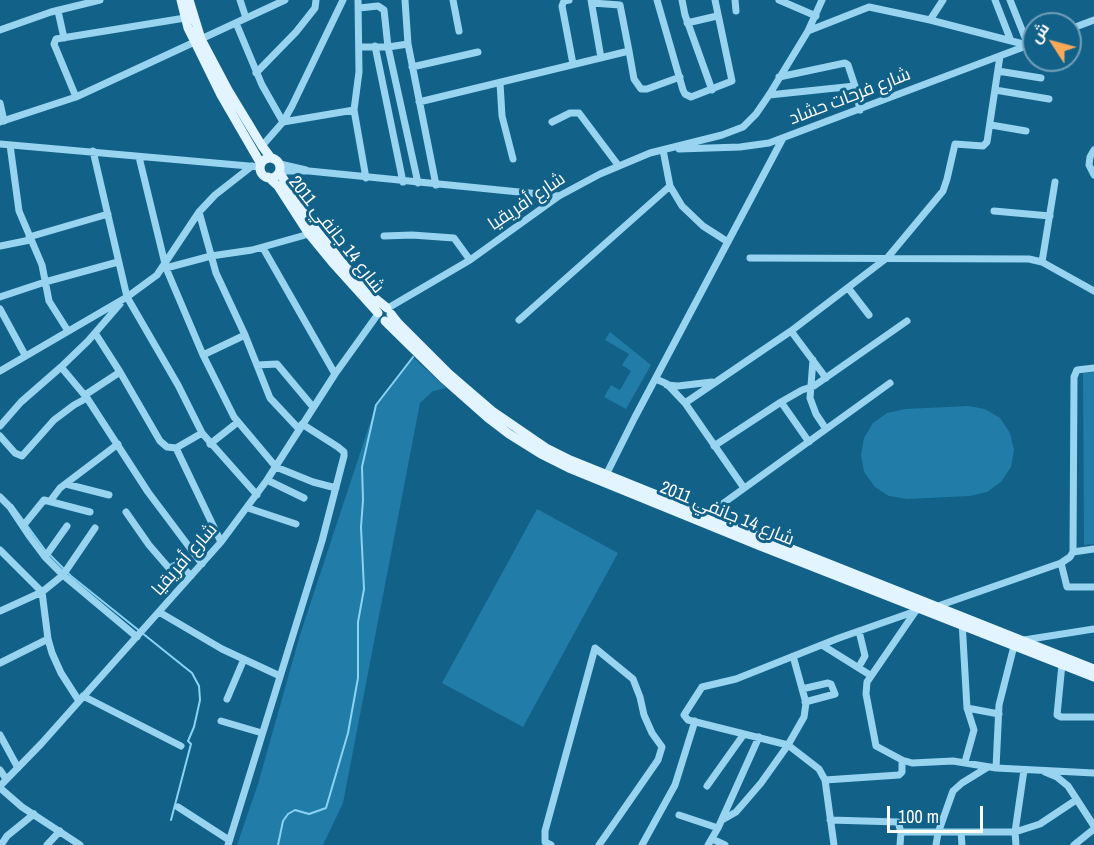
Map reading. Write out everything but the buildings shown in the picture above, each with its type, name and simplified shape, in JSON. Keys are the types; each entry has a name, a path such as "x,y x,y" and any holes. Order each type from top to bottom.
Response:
{"main road":[{"name":"شارع 14 جانفي 2011","path":"181,0 185,18 262,146 271,158 276,160 279,169 316,230 385,314 445,380 509,434 541,454 707,515 920,606 938,606 962,620"},
{"name":"شارع 14 جانفي 2011","path":"189,0 198,40 221,94 263,175 278,186 309,234 345,278 385,314"},
{"path":"258,166 265,159 271,158"},
{"name":"شارع 14 جانفي 2011","path":"268,177 274,177 279,169"},
{"name":"شارع 14 جانفي 2011","path":"605,478 768,549 962,620 1094,677"},
{"name":"شارع 14 جانفي 2011","path":"1018,643 1094,669"}],"street":[{"path":"0,30 100,0"},
{"path":"240,0 246,18"},
{"path":"0,103 2,122 76,97 236,23 276,2 285,0"},
{"path":"256,73 296,32 315,8 316,0"},
{"path":"262,146 283,122 296,99 343,0"},
{"path":"405,0 412,68 436,185"},
{"path":"453,0 459,31"},
{"path":"569,0 564,1 562,6 573,64"},
{"path":"657,0 683,90 688,96 695,96 732,81 715,0"},
{"path":"682,0 687,23 712,90"},
{"path":"735,0 736,11"},
{"path":"779,0 816,16"},
{"path":"728,242 692,217 669,186 667,149 722,135 743,127 756,114 769,95 816,16 822,0"},
{"path":"930,20 943,0"},
{"path":"995,0 1011,41"},
{"path":"1010,0 1022,25"},
{"path":"601,58 591,1 620,5 634,80 641,89 680,77"},
{"path":"807,31 871,3 1022,43"},
{"path":"366,178 354,110 360,47 358,4 383,8 388,47 418,183"},
{"path":"58,11 64,38"},
{"path":"687,23 717,16"},
{"path":"76,97 54,44 56,39 185,18"},
{"path":"1092,20 1094,29"},
{"path":"236,23 256,73 283,122"},
{"path":"360,47 408,44"},
{"path":"375,46 403,182"},
{"name":"شارع فرحات حشاد","path":"667,149 740,147 769,143 1022,47"},
{"path":"419,102 629,51"},
{"path":"412,68 478,52"},
{"path":"685,403 791,331 888,257 943,191 955,144 983,146 987,142 1000,56"},
{"path":"779,77 843,62 848,65 860,110"},
{"path":"998,71 1041,78"},
{"path":"500,83 502,116 513,159"},
{"path":"769,95 855,86"},
{"path":"995,90 1050,99"},
{"path":"283,122 354,110"},
{"path":"552,122 570,113 579,113 618,165"},
{"path":"990,125 1026,131"},
{"path":"605,478 783,138"},
{"path":"0,144 258,166"},
{"path":"10,145 19,211 42,266 49,301 68,331"},
{"name":"شارع أفريقيا","path":"0,787 221,542 257,495 335,374 366,332 385,314 470,260 559,196 618,165 667,149"},
{"path":"1094,150 1089,165 1094,175"},
{"path":"93,151 125,298 178,386 202,433 257,495"},
{"path":"139,157 165,267 202,355 229,409 276,467 313,482 336,488"},
{"path":"0,371 125,298 157,275 165,267 185,230 199,212 215,195 258,166"},
{"path":"279,169 559,196"},
{"path":"1042,262 1055,183"},
{"path":"519,320 669,186"},
{"path":"994,211 1050,216"},
{"path":"178,807 229,843 344,456 344,452 301,427 270,399 210,256 199,212"},
{"path":"0,246 108,214"},
{"path":"165,267 210,256 263,248 309,234"},
{"path":"384,236 448,237 457,240 470,260"},
{"path":"263,248 335,374"},
{"path":"750,258 1029,259 1042,262 1094,291"},
{"path":"0,297 118,262"},
{"path":"849,289 869,315"},
{"path":"0,426 21,402 62,367 125,298"},
{"path":"0,309 25,355"},
{"path":"714,446 781,402 826,378 907,321"},
{"path":"791,331 826,378"},
{"path":"95,333 160,441 167,447 176,448 202,433"},
{"path":"202,355 245,335"},
{"path":"813,360 811,406 826,429"},
{"path":"257,365 277,364 314,407"},
{"path":"62,367 118,444 153,501 202,564"},
{"path":"1073,552 1074,376 1077,370 1094,368"},
{"path":"0,436 18,456 22,456 54,420 120,372"},
{"path":"656,379 666,384 685,403 744,488"},
{"path":"666,384 698,384 715,381"},
{"path":"707,515 890,383"},
{"path":"781,402 809,442"},
{"path":"210,444 238,422"},
{"path":"51,500 66,484 118,444"},
{"path":"176,448 221,542"},
{"path":"267,480 304,498"},
{"path":"66,484 109,495"},
{"path":"0,497 10,507 45,557 136,637"},
{"path":"23,526 44,500 90,512"},
{"path":"248,508 296,524"},
{"path":"126,512 168,567 179,563 191,576"},
{"path":"45,557 67,526"},
{"path":"0,611 42,592 63,575 95,528"},
{"path":"938,606 1061,563 1073,552 1094,549"},
{"path":"0,550 42,592 48,639 61,673 81,699 181,746"},
{"path":"1061,563 1067,587 1094,587"},
{"path":"834,845 825,780 819,769 788,745 688,720 684,715 702,687 736,679 920,606"},
{"path":"920,606 870,675 866,687 874,742 880,749 902,760 922,764 964,762 996,768 1094,773"},
{"path":"159,612 213,644 280,676"},
{"path":"962,620 967,708 974,730 964,762"},
{"path":"996,768 1003,688 1018,643 1094,629"},
{"path":"859,631 865,656 861,663"},
{"path":"0,663 48,639"},
{"path":"822,645 870,675"},
{"path":"547,844 545,831 595,648 633,679 644,715 652,733 662,747 651,770 599,845"},
{"path":"722,820 743,805 788,745 804,717 805,702 793,656"},
{"path":"227,699 244,659"},
{"path":"1062,664 1057,715 1094,717"},
{"path":"801,688 828,683 831,684 835,694 805,702"},
{"path":"967,708 999,714"},
{"path":"221,721 262,733"},
{"path":"642,845 675,785 695,721"},
{"path":"706,786 744,734"},
{"path":"0,735 18,768"},
{"path":"725,845 710,842 759,738"},
{"path":"825,780 899,775 902,772 902,760"},
{"path":"936,845 953,791 988,767"},
{"path":"0,770 6,780"},
{"path":"1016,845 1015,832 1023,770"},
{"path":"1041,770 1063,781 1072,791 1094,828 1074,845"},
{"path":"0,787 34,814 80,845"},
{"path":"901,832 1015,832 1040,825 1076,800"},
{"path":"1,845 7,836 34,814"},
{"path":"679,815 718,828"},
{"path":"830,820 896,821 900,824 900,845"},
{"path":"47,845 60,831"},
{"path":"961,832 962,845"}],"shaded area":[{"path":"610,332 651,365 626,409 604,397 611,385 620,390 631,371 622,365 629,354 605,340"},
{"path":"413,357 446,388 433,391 420,403 343,803 323,845 237,845 258,784 300,635 376,405"},
{"path":"1094,372 1094,544 1084,545 1083,373"},
{"path":"968,406 985,409 1000,418 1010,433 1014,450 1011,467 1001,482 987,492 970,496 907,499 889,496 875,487 864,472 861,455 864,438 873,423 887,413 905,409"},
{"path":"537,509 618,553 523,727 442,683"}],"waterway":[{"path":"278,845 283,821 288,814 295,810 309,814 326,808 348,733 358,678 358,622 364,589 361,527 362,467 376,405 413,357"},
{"path":"12,505 45,550 71,576 192,673 199,686 200,700 194,727 188,741 191,744 171,820"}]}
